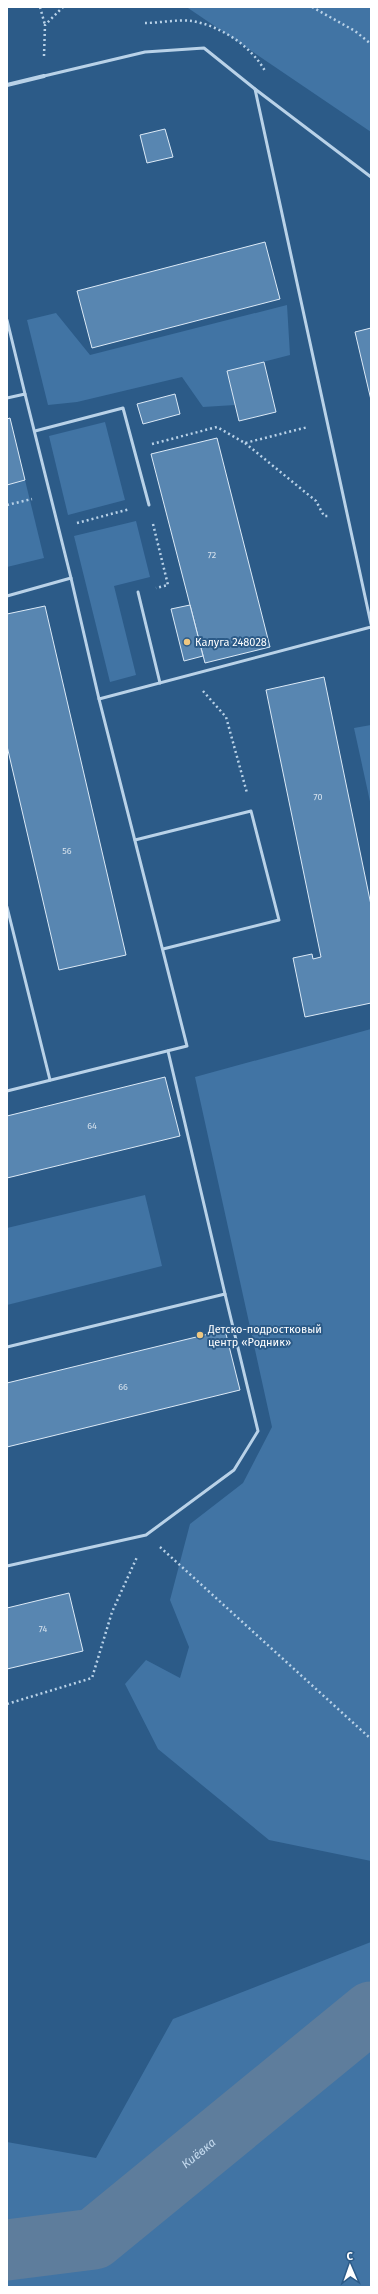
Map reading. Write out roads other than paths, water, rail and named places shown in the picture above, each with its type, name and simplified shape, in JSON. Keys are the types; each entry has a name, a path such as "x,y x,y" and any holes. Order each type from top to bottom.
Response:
{"street":[{"path":"7,85 44,76"}],"lane":[{"path":"44,76 145,52 204,48 371,178"},
{"path":"255,89 371,624"},
{"path":"7,320 71,578 99,699 187,1046 7,1091"},
{"path":"7,398 25,394"},
{"path":"35,431 123,408 149,505"},
{"path":"7,596 71,578"},
{"path":"138,592 160,683"},
{"path":"99,699 371,627"},
{"path":"135,840 251,810 279,920 163,949"},
{"path":"7,907 50,1080"},
{"path":"7,1566 146,1535 234,1470 258,1431 168,1051"},
{"path":"7,1347 225,1294"}],"waterway":[{"name":"Киёвка","path":"7,2250 94,2239 371,2012"}],"place":[{"name":"Калуга 248028","path":"187,642"},
{"name":"Детско-подростковый центр «Родник»","path":"200,1335"}]}
